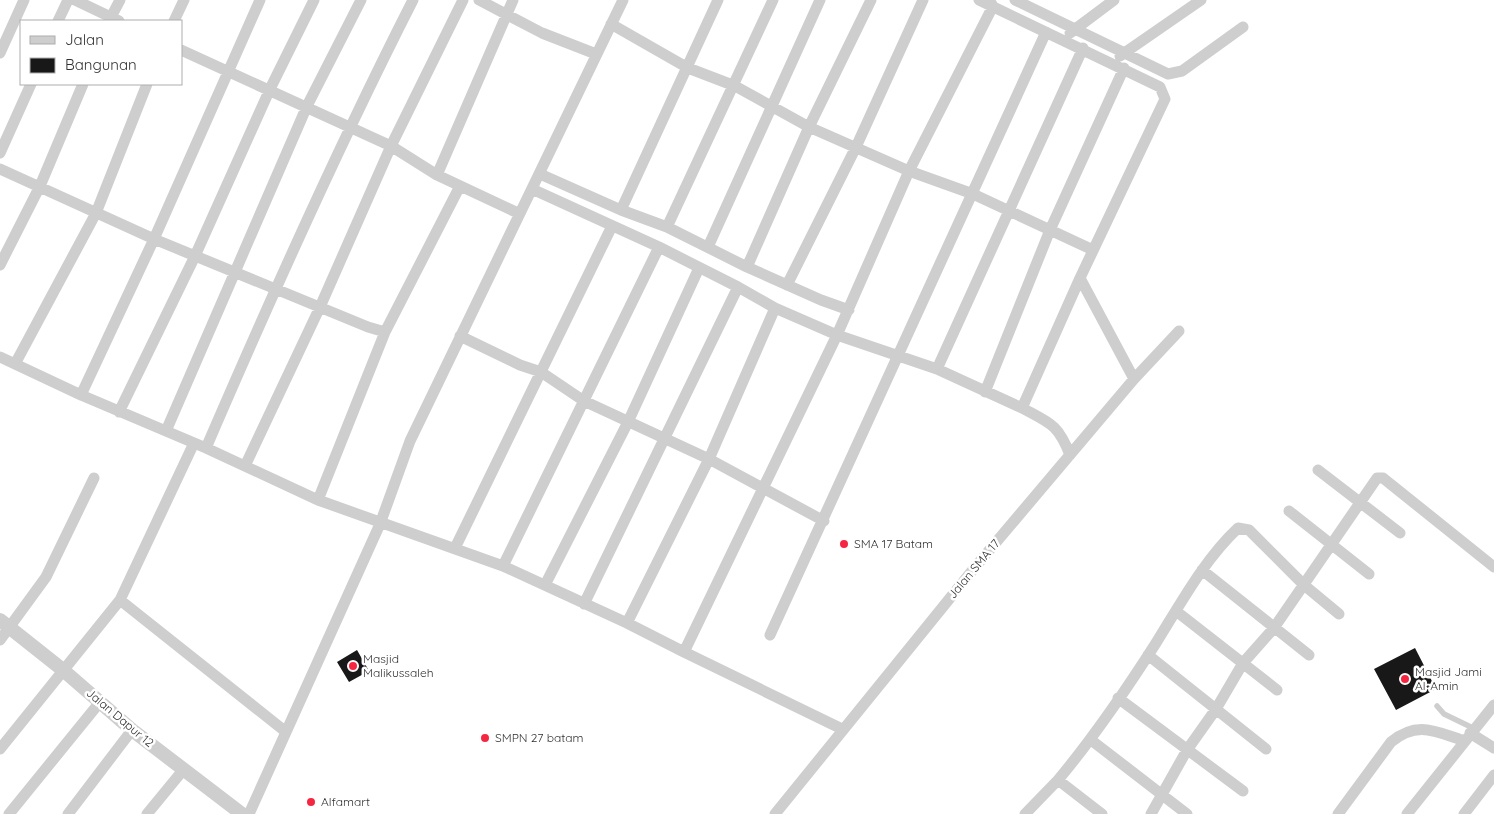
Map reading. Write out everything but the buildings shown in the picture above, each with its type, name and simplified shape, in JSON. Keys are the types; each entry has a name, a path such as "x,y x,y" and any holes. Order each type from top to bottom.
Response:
{"street":[{"path":"0,53 24,0"},
{"path":"58,20 68,0"},
{"path":"75,0 113,20 120,0"},
{"path":"174,20 184,0"},
{"path":"81,395 154,239 260,0"},
{"path":"119,412 195,256 270,89 314,0"},
{"path":"166,431 307,106 361,0"},
{"path":"206,448 275,288 349,126 413,0"},
{"path":"246,466 320,307 391,146 463,0"},
{"path":"478,0 542,33 596,54"},
{"path":"437,175 513,0"},
{"path":"250,814 380,524 410,441 518,212 540,174 623,0"},
{"path":"621,210 718,0"},
{"path":"667,228 773,0"},
{"path":"708,247 773,108 820,0"},
{"path":"747,267 809,127 871,0"},
{"path":"787,285 856,147 923,0"},
{"path":"979,0 991,3 1019,19 1119,65 1160,87 1165,99 1080,278 1022,408"},
{"path":"1015,0 1031,3 1074,28 1168,74 1182,71 1243,27"},
{"path":"1065,41 1074,28 1114,0"},
{"path":"985,392 1124,53 1201,0"},
{"path":"684,652 849,310 909,171 991,3"},
{"path":"1019,19 1031,3"},
{"path":"611,24 688,68 734,86 809,127 909,171 973,194 1093,250"},
{"path":"770,636 1046,32"},
{"path":"937,369 1083,48"},
{"path":"182,50 228,69 391,146 437,175 518,212"},
{"path":"0,153 31,85"},
{"path":"0,265 40,186 83,85"},
{"path":"15,364 96,213 147,85"},
{"path":"0,169 154,239 385,332"},
{"path":"540,174 667,228 787,285 849,310"},
{"path":"318,500 385,332 460,186"},
{"path":"532,189 659,247 775,308 837,335 937,369 1022,408 1051,423 1062,434 1070,455"},
{"path":"455,548 487,478 612,226"},
{"path":"503,566 659,247"},
{"path":"545,585 628,422 699,268"},
{"path":"1080,278 1134,379"},
{"path":"584,604 738,287"},
{"path":"627,623 709,459 775,308"},
{"name":"Jalan SMA 17","path":"775,814 842,729 1070,455 1134,379 1179,331"},
{"path":"460,336 520,365 541,372 584,401 709,459 824,521"},
{"path":"0,357 318,500 380,524 455,548 503,566 627,623 842,729"},
{"path":"0,750 120,600 194,443"},
{"path":"1318,470 1400,534"},
{"path":"0,640 5,624 46,577 94,478"},
{"path":"1151,814 1187,750 1216,709 1243,663 1274,628 1377,478 1383,478 1494,567"},
{"path":"1289,510 1369,574"},
{"path":"1025,814 1058,780 1091,740 1202,570 1238,528 1249,530 1304,585 1339,614"},
{"path":"1202,570 1309,655"},
{"path":"120,600 286,732"},
{"path":"1176,611 1277,690"},
{"name":"Jalan Dapur 12","path":"5,624 63,670 132,730 242,814"},
{"path":"1148,655 1266,749"},
{"path":"1118,698 1244,791"},
{"path":"9,814 100,702"},
{"path":"1407,814 1494,705"},
{"path":"1339,814 1391,742 1399,736 1416,729 1424,729 1470,735 1494,748"},
{"path":"68,814 132,730"},
{"path":"1091,740 1187,814"},
{"path":"147,814 184,769"},
{"path":"1464,814 1494,775"},
{"path":"1058,780 1102,814"}],"lane":[{"path":"1437,706 1470,735"}],"place":[{"name":"SMA 17 Batam","path":"844,544"},
{"name":"Masjid Malikussaleh","path":"353,666"},
{"name":"Masjid Jami Al-Amin","path":"1405,679"},
{"name":"SMPN 27 batam","path":"485,738"},
{"name":"Alfamart","path":"311,802"}]}
